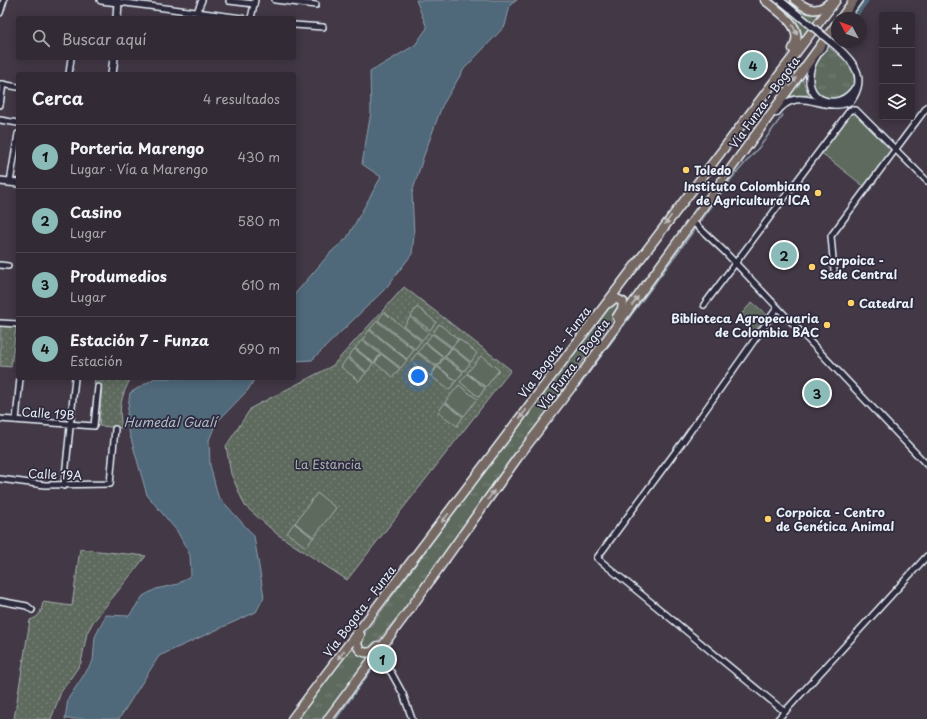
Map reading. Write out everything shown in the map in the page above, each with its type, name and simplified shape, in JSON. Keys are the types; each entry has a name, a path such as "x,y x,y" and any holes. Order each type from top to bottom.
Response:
{"main road":[{"path":"101,0 118,1 117,16"},
{"path":"766,1 776,4 781,0"},
{"path":"795,0 807,9 813,10 824,8 832,0"},
{"name":"Vía Bogota - Funza","path":"292,719 836,0"},
{"path":"845,12 854,0"},
{"path":"766,1 789,22 798,34 795,45 773,82"},
{"name":"Vía Funza - Bogota","path":"328,719 435,575 513,463 577,380 831,31"},
{"path":"112,72 113,60"},
{"path":"0,180 14,182"},
{"path":"564,358 574,348 611,300 619,299 622,302 622,309 587,359 577,380"},
{"path":"412,560 399,583 357,639 357,646 360,650 367,653 375,649 435,575"}],"street":[{"path":"0,13 4,0"},
{"path":"197,12 202,0"},
{"path":"276,0 316,5"},
{"path":"734,164 748,150 779,109 785,104 800,98 827,105 841,106 851,101 859,81 854,64 781,0"},
{"path":"850,12 859,0"},
{"path":"118,1 227,16"},
{"path":"229,1 255,2 252,16"},
{"path":"296,25 323,27"},
{"path":"831,38 812,64 809,73 811,86 818,97 823,100 836,102 849,96 859,81"},
{"path":"69,72 71,60"},
{"path":"0,105 2,84 16,86"},
{"path":"834,270 831,236 927,107"},
{"path":"704,304 850,110 856,110 927,182"},
{"path":"0,120 16,123"},
{"path":"14,182 16,158"},
{"path":"692,221 927,465"},
{"path":"0,265 8,266"},
{"path":"777,308 695,425 596,558 785,712"},
{"path":"0,322 16,324"},
{"path":"16,420 20,380"},
{"path":"64,486 75,380"},
{"name":"Calle 19B","path":"0,419 94,426 98,387"},
{"name":"Calle 19A","path":"0,479 64,486 110,484 115,430"},
{"path":"778,719 927,556"},
{"path":"0,601 27,606 32,610"},
{"path":"372,659 391,672 404,694 412,719"}],"green space":[{"path":"784,0 788,0 806,13 820,14 801,38 797,26 777,7"},
{"path":"828,47 841,56 851,66 854,71 855,78 851,93 832,101 821,96 812,84 814,70"},
{"path":"803,74 803,81 809,95 791,96 785,99"},
{"path":"853,109 895,149 866,188 819,151"},
{"name":"La Estancia","path":"404,287 511,370 347,580 277,534 245,506 231,474 226,446 251,408 332,366"},
{"path":"614,302 620,303 619,310 468,524 405,608 372,648 363,649 360,645 360,640 563,365"},
{"path":"752,302 768,316 754,332 738,318"},
{"path":"417,307 436,322 430,330 411,316"},
{"path":"384,312 421,341 415,349 378,320"},
{"path":"410,317 429,332 422,340 404,326"},
{"path":"377,321 414,350 407,359 370,329"},
{"path":"439,324 458,339 452,347 433,333"},
{"path":"0,325 16,327 11,367 0,366"},
{"path":"369,330 407,360 401,368 363,339"},
{"path":"432,334 451,348 444,357 426,342"},
{"path":"459,339 477,353 471,362 452,347"},
{"path":"362,340 380,354 374,363 355,348"},
{"path":"425,343 443,357 437,366 418,352"},
{"path":"452,348 470,363 464,371 445,357"},
{"path":"354,349 373,363 367,372 348,357"},
{"path":"417,353 436,367 430,376 411,361"},
{"path":"381,354 400,369 393,377 375,363"},
{"path":"481,356 499,370 486,387 467,373"},
{"path":"347,358 366,373 359,381 341,367"},
{"path":"444,358 463,372 456,381 438,366"},
{"path":"437,367 456,381 449,390 431,376"},
{"path":"467,374 485,388 479,397 460,382"},
{"path":"95,380 130,380 121,402 120,414 122,428 99,426 102,385 94,384"},
{"path":"459,385 477,399 464,416 445,402"},
{"path":"445,403 463,417 457,426 438,412"},
{"path":"317,493 336,508 314,537 295,523"},
{"path":"294,523 313,538 306,547 287,533"},
{"path":"80,549 146,556 93,622 87,633 81,663 61,692 51,719 14,719 30,620 40,614 43,602 72,606"},
{"path":"353,645 356,651 362,655 371,654 323,719 298,719"}],"water":[{"path":"416,0 517,0 510,5 505,26 464,69 442,106 412,193 414,235 412,254 386,288 312,360 296,361 296,293 331,252 347,238 381,177 362,164 371,112 370,72 415,45 427,28"},
{"name":"Humedal Gualí","path":"152,380 254,380 248,390 216,423 209,440 210,465 218,496 254,536 264,597 256,612 159,656 119,719 65,719 68,699 93,661 95,637 106,615 129,616 143,596 156,589 178,584 191,575 190,555 177,531 147,495 126,421 130,393"}],"waterway":[{"path":"858,12 867,0"},
{"path":"701,221 732,178 761,145 783,115"},
{"path":"576,390 695,229"},
{"path":"336,719 375,665"}],"place":[{"name":"Estación 7 - Funza","path":"753,65"},
{"name":"Toledo","path":"686,170"},
{"name":"Instituto Colombiano de Agricultura ICA","path":"818,193"},
{"name":"Casino","path":"784,255"},
{"name":"Corpoica - Sede Central","path":"812,267"},
{"name":"Catedral","path":"851,303"},
{"name":"Biblioteca Agropecuaria de Colombia BAC","path":"827,325"},
{"name":"Produmedios","path":"817,393"},
{"name":"Corpoica - Centro de Genética Animal","path":"768,519"},
{"name":"Porteria Marengo","path":"382,659"}]}
